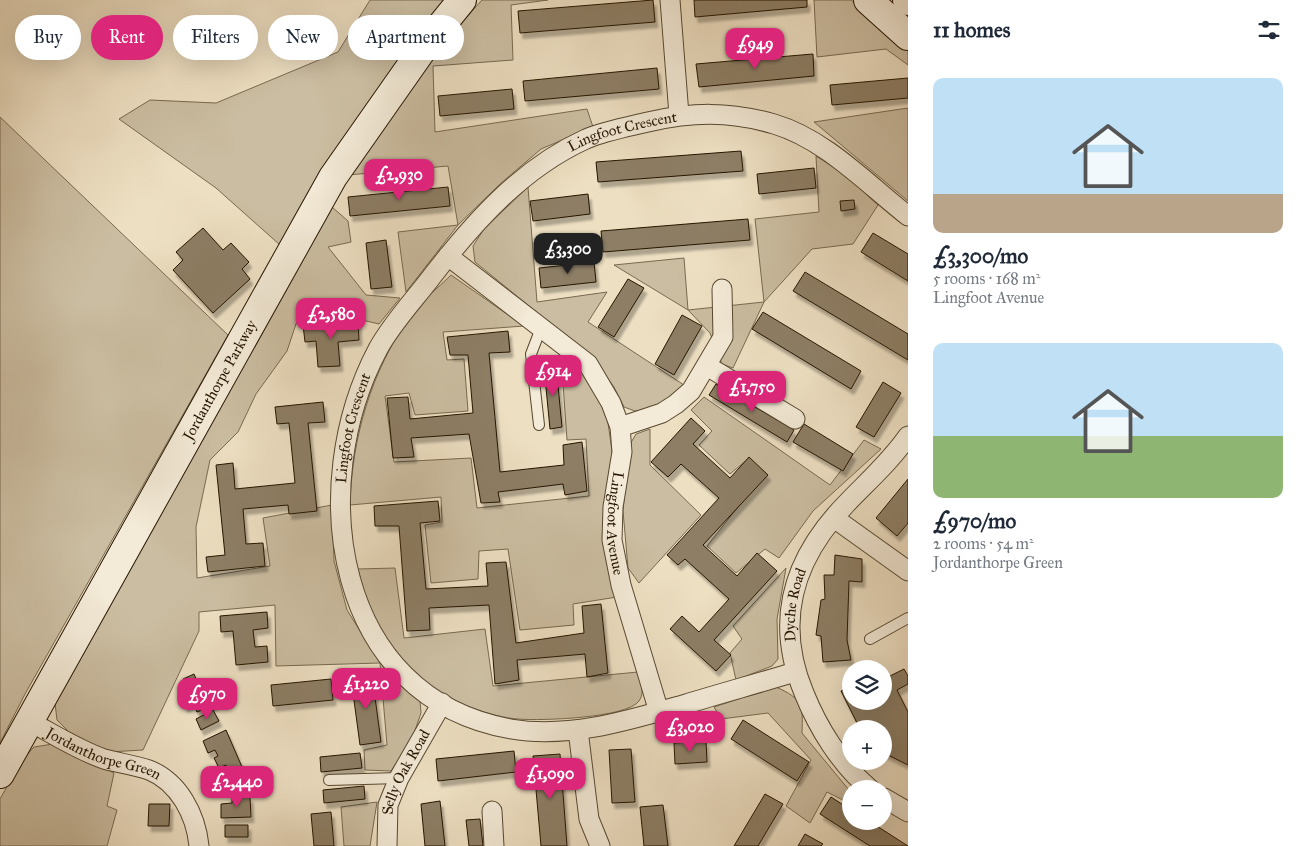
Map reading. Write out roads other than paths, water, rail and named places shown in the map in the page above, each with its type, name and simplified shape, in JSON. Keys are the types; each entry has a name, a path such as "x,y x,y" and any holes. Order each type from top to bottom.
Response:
{"main road":[{"name":"Jordanthorpe Parkway","path":"0,774 333,177 427,43 462,0"},
{"path":"868,0 908,36"}],"street":[{"path":"670,0 679,115"},
{"name":"Lingfoot Crescent","path":"795,672 659,712 621,722 578,730 542,732 512,729 483,722 442,703 418,688 389,660 369,628 352,585 344,551 339,488 349,425 378,348 470,229 526,175 587,139 679,115 712,113 773,124 801,134 827,151 908,216"},
{"name":"Lingfoot Avenue","path":"448,256 588,364 607,396 620,427 622,452 613,507 612,540 621,585 659,712"},
{"path":"620,427 662,413 691,391 724,337 722,289"},
{"path":"707,366 795,419"},
{"name":"Dyche Road","path":"859,780 830,743 807,700 795,672 789,641 792,594 798,574 810,552 834,518 890,461 908,436"},
{"path":"834,518 908,571"},
{"name":"Selly Oak Road","path":"387,846 388,805 399,778 442,703"},
{"name":"Jordanthorpe Green","path":"29,721 105,759 151,771 170,785 184,800 193,814 198,846"},
{"path":"578,730 589,819 600,846"},
{"path":"892,803 908,812"},
{"path":"492,811 494,846"}],"lane":[{"path":"539,425 532,354 541,328"},
{"path":"870,639 908,618"},
{"path":"329,780 399,778"}]}
